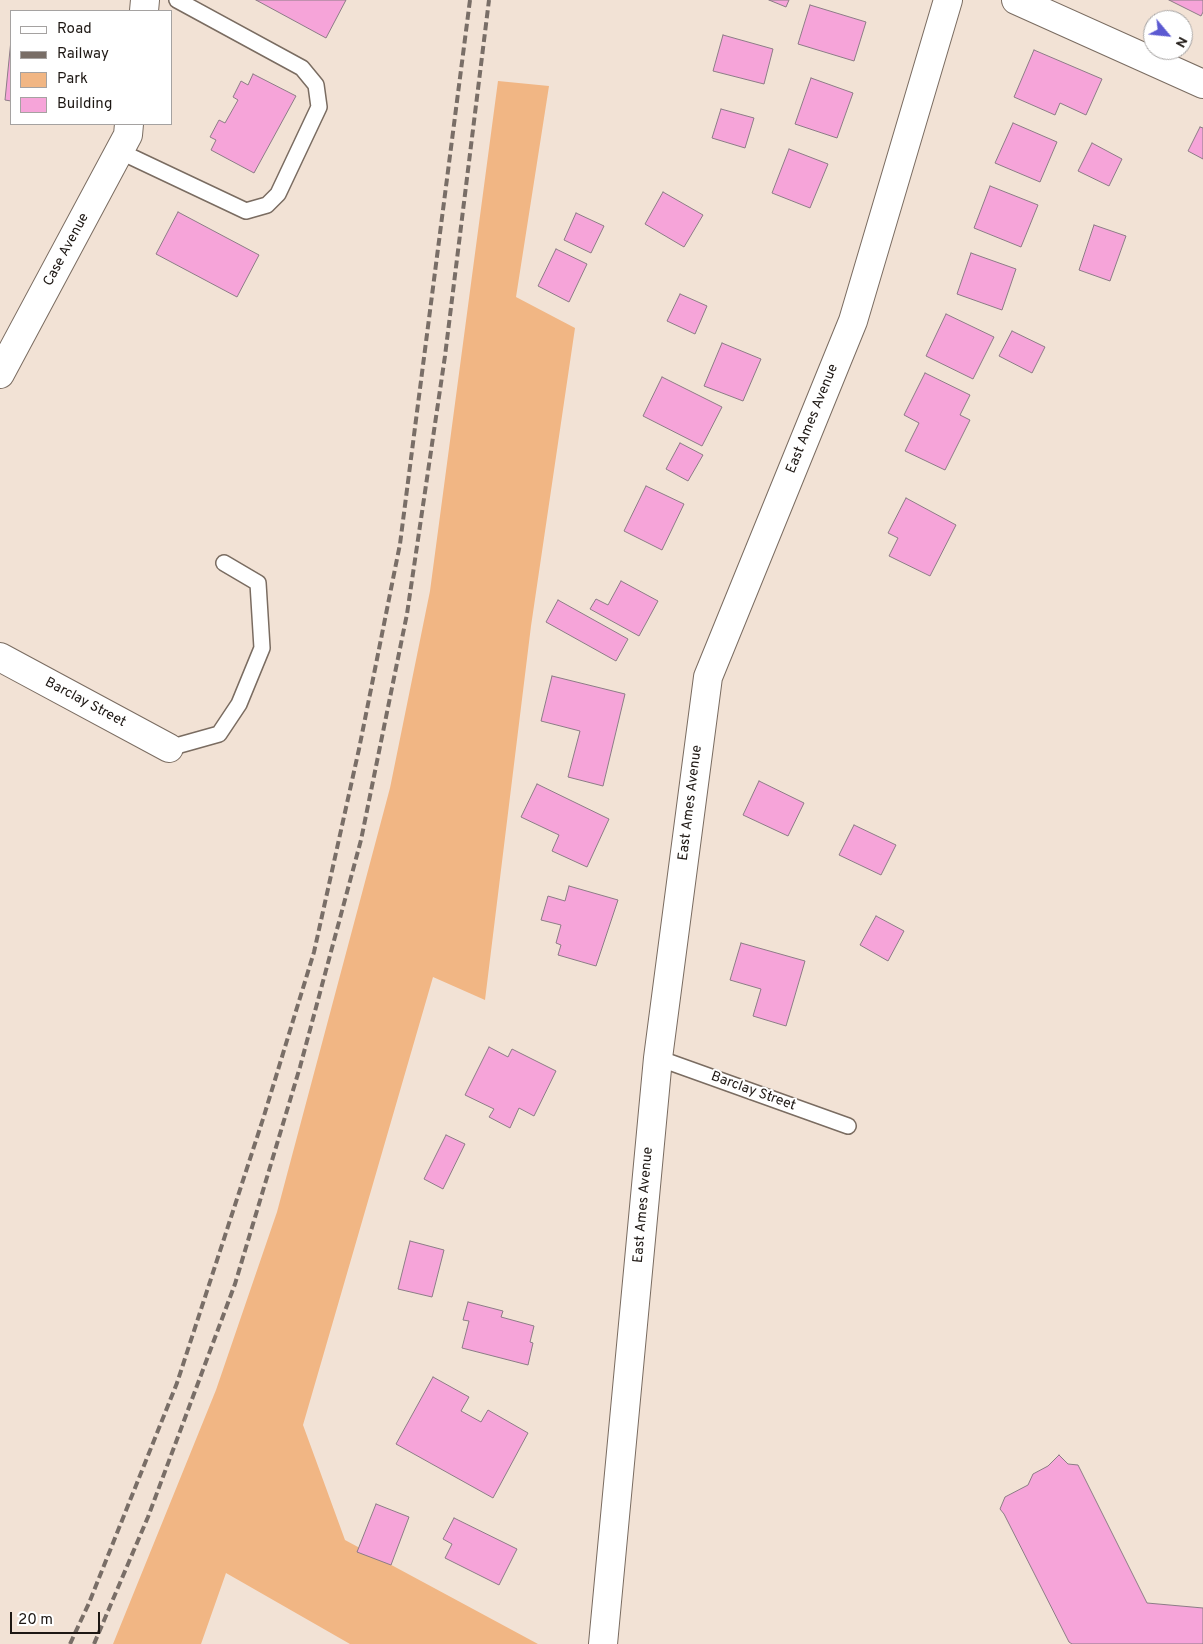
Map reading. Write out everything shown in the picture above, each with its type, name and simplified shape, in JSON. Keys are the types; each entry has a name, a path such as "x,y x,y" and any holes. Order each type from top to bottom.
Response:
{"street":[{"name":"East Ames Avenue","path":"602,1644 658,1058 708,677 853,321 948,0"},
{"path":"1016,0 1203,84"},
{"name":"Case Avenue","path":"0,374 128,135 129,125"},
{"name":"Barclay Street","path":"0,657 169,748"}],"lane":[{"path":"119,151 246,211 268,205 278,194 319,108 316,85 302,68 177,0"},
{"path":"169,748 219,734 239,704 262,648 258,583 224,563"},
{"name":"Barclay Street","path":"658,1058 848,1126"}],"green space":[{"path":"498,81 549,86 516,297 575,328 531,626 485,1000 433,977 303,1425 345,1540 538,1644 350,1644 226,1573 201,1644 113,1644 216,1390 277,1212 390,788 430,591"}],"building":[{"path":"256,0 346,0 326,38"},
{"path":"769,0 789,0 786,7"},
{"path":"1169,0 1203,0 1201,16 1193,12 1193,10 1189,10"},
{"path":"810,5 866,22 854,61 798,44"},
{"path":"723,35 773,49 764,84 713,71"},
{"path":"10,50 10,101 5,100"},
{"path":"1034,50 1102,79 1086,115 1060,103 1055,115 1014,97"},
{"path":"253,74 296,96 254,173 211,150 216,140 210,137 219,120 225,123 238,100 233,97 241,81 248,85"},
{"path":"811,78 853,93 837,138 795,124"},
{"path":"721,109 754,118 745,148 712,138"},
{"path":"1013,123 1057,142 1040,182 995,163"},
{"path":"1200,127 1203,128 1203,159 1188,151"},
{"path":"1092,143 1122,159 1109,186 1078,171"},
{"path":"789,149 828,164 810,208 772,193"},
{"path":"990,186 1038,205 1021,247 974,228"},
{"path":"663,192 703,215 684,247 645,224"},
{"path":"178,212 259,255 237,297 156,254"},
{"path":"576,213 604,226 591,253 564,240"},
{"path":"1094,225 1126,236 1110,281 1079,270"},
{"path":"556,249 587,264 569,302 538,286"},
{"path":"971,253 1016,269 1002,310 957,294"},
{"path":"680,294 707,306 695,334 667,321"},
{"path":"946,314 994,337 973,379 926,356"},
{"path":"1012,331 1045,347 1032,373 999,356"},
{"path":"722,343 761,359 743,401 704,386"},
{"path":"925,373 970,395 960,415 970,420 945,470 905,451 919,423 904,415"},
{"path":"662,377 722,407 702,446 643,416"},
{"path":"680,443 703,455 688,481 666,469"},
{"path":"646,486 684,504 662,550 624,531"},
{"path":"906,498 956,525 930,576 889,556 898,538 888,533"},
{"path":"621,581 658,601 639,636 590,609 596,599 608,605"},
{"path":"558,600 628,639 616,661 546,622"},
{"path":"552,676 625,694 603,786 568,777 580,731 541,721"},
{"path":"759,781 804,803 788,836 743,815"},
{"path":"537,784 609,819 587,867 552,851 559,835 521,817"},
{"path":"854,825 896,845 881,875 839,855"},
{"path":"569,886 618,900 596,966 558,955 561,945 556,943 561,925 541,920 548,896 565,901"},
{"path":"876,916 904,931 888,961 860,945"},
{"path":"741,943 805,961 786,1026 753,1016 761,989 730,980"},
{"path":"489,1047 508,1057 512,1049 556,1071 534,1116 519,1108 510,1128 489,1117 494,1109 465,1095"},
{"path":"446,1135 465,1144 443,1189 424,1179"},
{"path":"410,1241 444,1250 432,1297 398,1289"},
{"path":"468,1302 503,1311 501,1317 534,1326 530,1342 533,1343 528,1365 462,1348 469,1321 463,1320"},
{"path":"433,1377 469,1397 461,1411 481,1422 488,1410 528,1433 493,1498 396,1444"},
{"path":"1059,1455 1068,1464 1078,1465 1147,1603 1203,1608 1203,1644 1072,1644 1069,1642 1000,1509 1005,1497 1028,1485 1033,1474 1048,1466"},
{"path":"376,1504 409,1517 391,1565 357,1552"},
{"path":"454,1518 517,1549 499,1585 445,1558 452,1544 443,1539"}],"railway":[{"path":"70,1644 89,1603 177,1383 263,1119 314,952 359,749 400,544 470,0"},
{"path":"94,1644 148,1517 235,1284 300,1067 361,840 407,614 445,356 489,0"}]}
